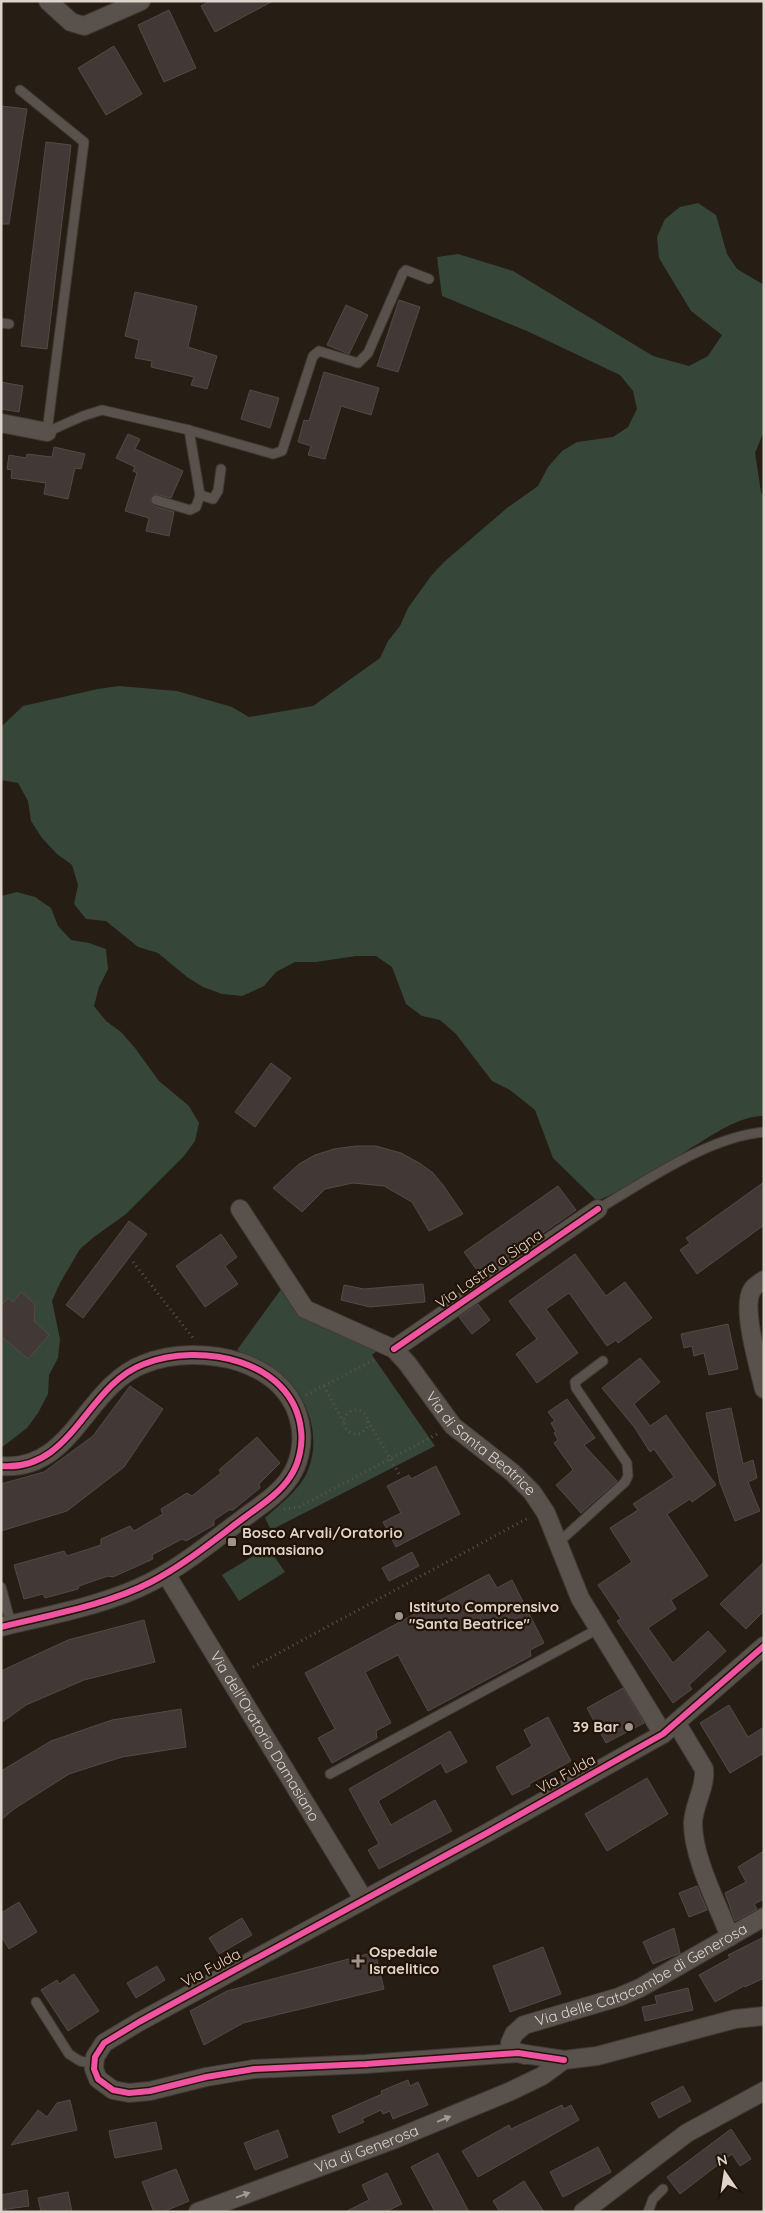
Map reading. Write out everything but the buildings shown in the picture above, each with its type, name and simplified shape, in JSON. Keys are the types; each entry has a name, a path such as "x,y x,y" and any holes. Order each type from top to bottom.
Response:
{"street":[{"path":"48,1 71,22 84,26 141,1"},
{"path":"1,424 47,432"},
{"name":"Via di Santa Beatrice","path":"240,1209 305,1309 394,1350 406,1363 453,1426 513,1473 532,1492 546,1513 580,1598 598,1629 670,1729 704,1769 705,1778 693,1821 696,1846 730,1937"},
{"name":"Via Lastra a Signa","path":"394,1350 598,1209"},
{"path":"764,1280 752,1289 748,1300 751,1333 764,1389"},
{"path":"1,1466 28,1465 52,1453 111,1386 132,1369 169,1357 207,1356 241,1362 261,1371 277,1383 293,1403 298,1413 301,1430 299,1456 290,1477 280,1489 166,1574 110,1598 6,1626"},
{"name":"Via dell'Oratorio Damasiano","path":"166,1574 364,1900"},
{"name":"Via Fulda","path":"94,2064 99,2049 117,2035 670,1729 764,1646"},
{"name":"Via delle Catacombe di Generosa","path":"518,2053 512,2048 510,2039 524,2025 640,1988 764,1917"},
{"name":"Via di Generosa","path":"198,2212 395,2139 533,2081 564,2060 597,2056 736,2019 764,2016"},
{"path":"518,2053 534,2059 540,2065 540,2073 533,2081"},
{"path":"94,2064 95,2073 102,2085 112,2090 129,2093 150,2091 206,2077 254,2070 518,2053 564,2060"},
{"path":"584,2212 687,2133 764,2091"}],"lane":[{"path":"20,90 84,142 47,432"},
{"path":"47,432 102,410 189,430 273,454 282,451 313,356 319,352 358,363 368,353 402,273 406,270 429,279"},
{"path":"156,500 190,510 196,507 200,495 189,430"},
{"path":"200,495 213,499 218,491 221,469"},
{"name":"Via Lastra a Signa","path":"598,1209 698,1152 748,1133 764,1132"},
{"path":"558,1543 625,1482 628,1476 627,1463 576,1388 575,1382 603,1361"},
{"path":"1,1587 6,1626"},
{"path":"330,1774 598,1629"},
{"path":"36,2002 69,2054 80,2061 94,2064"},
{"path":"648,2212 653,2199 663,2189"}],"path":[{"path":"133,1262 207,1356"},
{"path":"293,1403 394,1350"},
{"path":"324,1386 349,1431 356,1434 364,1431 368,1421"},
{"path":"345,1424 346,1416 355,1410 363,1412 398,1474"},
{"path":"266,1500 276,1507 287,1510 299,1507 453,1426"},
{"path":"253,1667 531,1517"}],"green space":[{"path":"698,203 716,215 727,254 737,269 764,285 764,431 755,453 761,492 764,498 764,1116 745,1119 726,1127 633,1183 597,1201 553,1158 535,1110 510,1090 492,1081 456,1034 440,1020 422,1016 406,1004 392,967 376,956 356,956 316,962 295,962 276,972 264,986 242,996 222,994 203,987 187,977 158,953 138,947 106,921 86,919 74,904 78,885 72,865 57,854 42,838 31,821 28,801 18,783 1,780 1,727 23,706 119,686 177,691 232,707 249,717 313,706 380,658 388,641 400,626 408,608 431,576 444,562 507,508 538,486 548,467 562,451 577,442 613,437 628,427 637,409 633,391 620,375 527,331 442,296 437,257 458,254 513,271 653,356 689,366 708,356 722,335 691,311 659,258 657,237 665,219 680,207"},
{"path":"17,892 35,897 51,908 58,926 71,940 89,943 106,949 108,969 99,987 94,1006 106,1021 121,1032 135,1048 159,1081 189,1106 199,1123 195,1141 184,1156 126,1214 80,1249 52,1301 60,1339 58,1358 49,1375 48,1394 27,1428 1,1448 1,896"},
{"path":"282,1288 377,1351 372,1355 435,1446 271,1530 265,1518 295,1490 308,1470 312,1459 313,1447 311,1423 303,1401 289,1382 237,1350"},
{"path":"268,1547 285,1572 239,1601 222,1575"}],"cycle path":[{"path":"394,1349 598,1209"},
{"path":"1,1466 25,1464 45,1456 62,1442 107,1390 124,1375 144,1364 166,1358 191,1355 216,1356 240,1362 262,1372 281,1387 294,1406 301,1430 300,1454 293,1472 286,1483 263,1504 175,1568 151,1582 116,1597 78,1609 1,1627"},
{"path":"564,2060 518,2053 366,2064 254,2069 206,2077 150,2091 129,2093 113,2090 98,2079 94,2069 95,2057 104,2043 139,2022 487,1833 663,1734 764,1646"}],"place":[{"name":"Bosco Arvali/Oratorio Damasiano","path":"232,1542"},
{"name":"Istituto Comprensivo \"Santa Beatrice\"","path":"399,1616"},
{"name":"39 Bar","path":"629,1727"},
{"name":"Ospedale Israelitico","path":"358,1961"}]}
